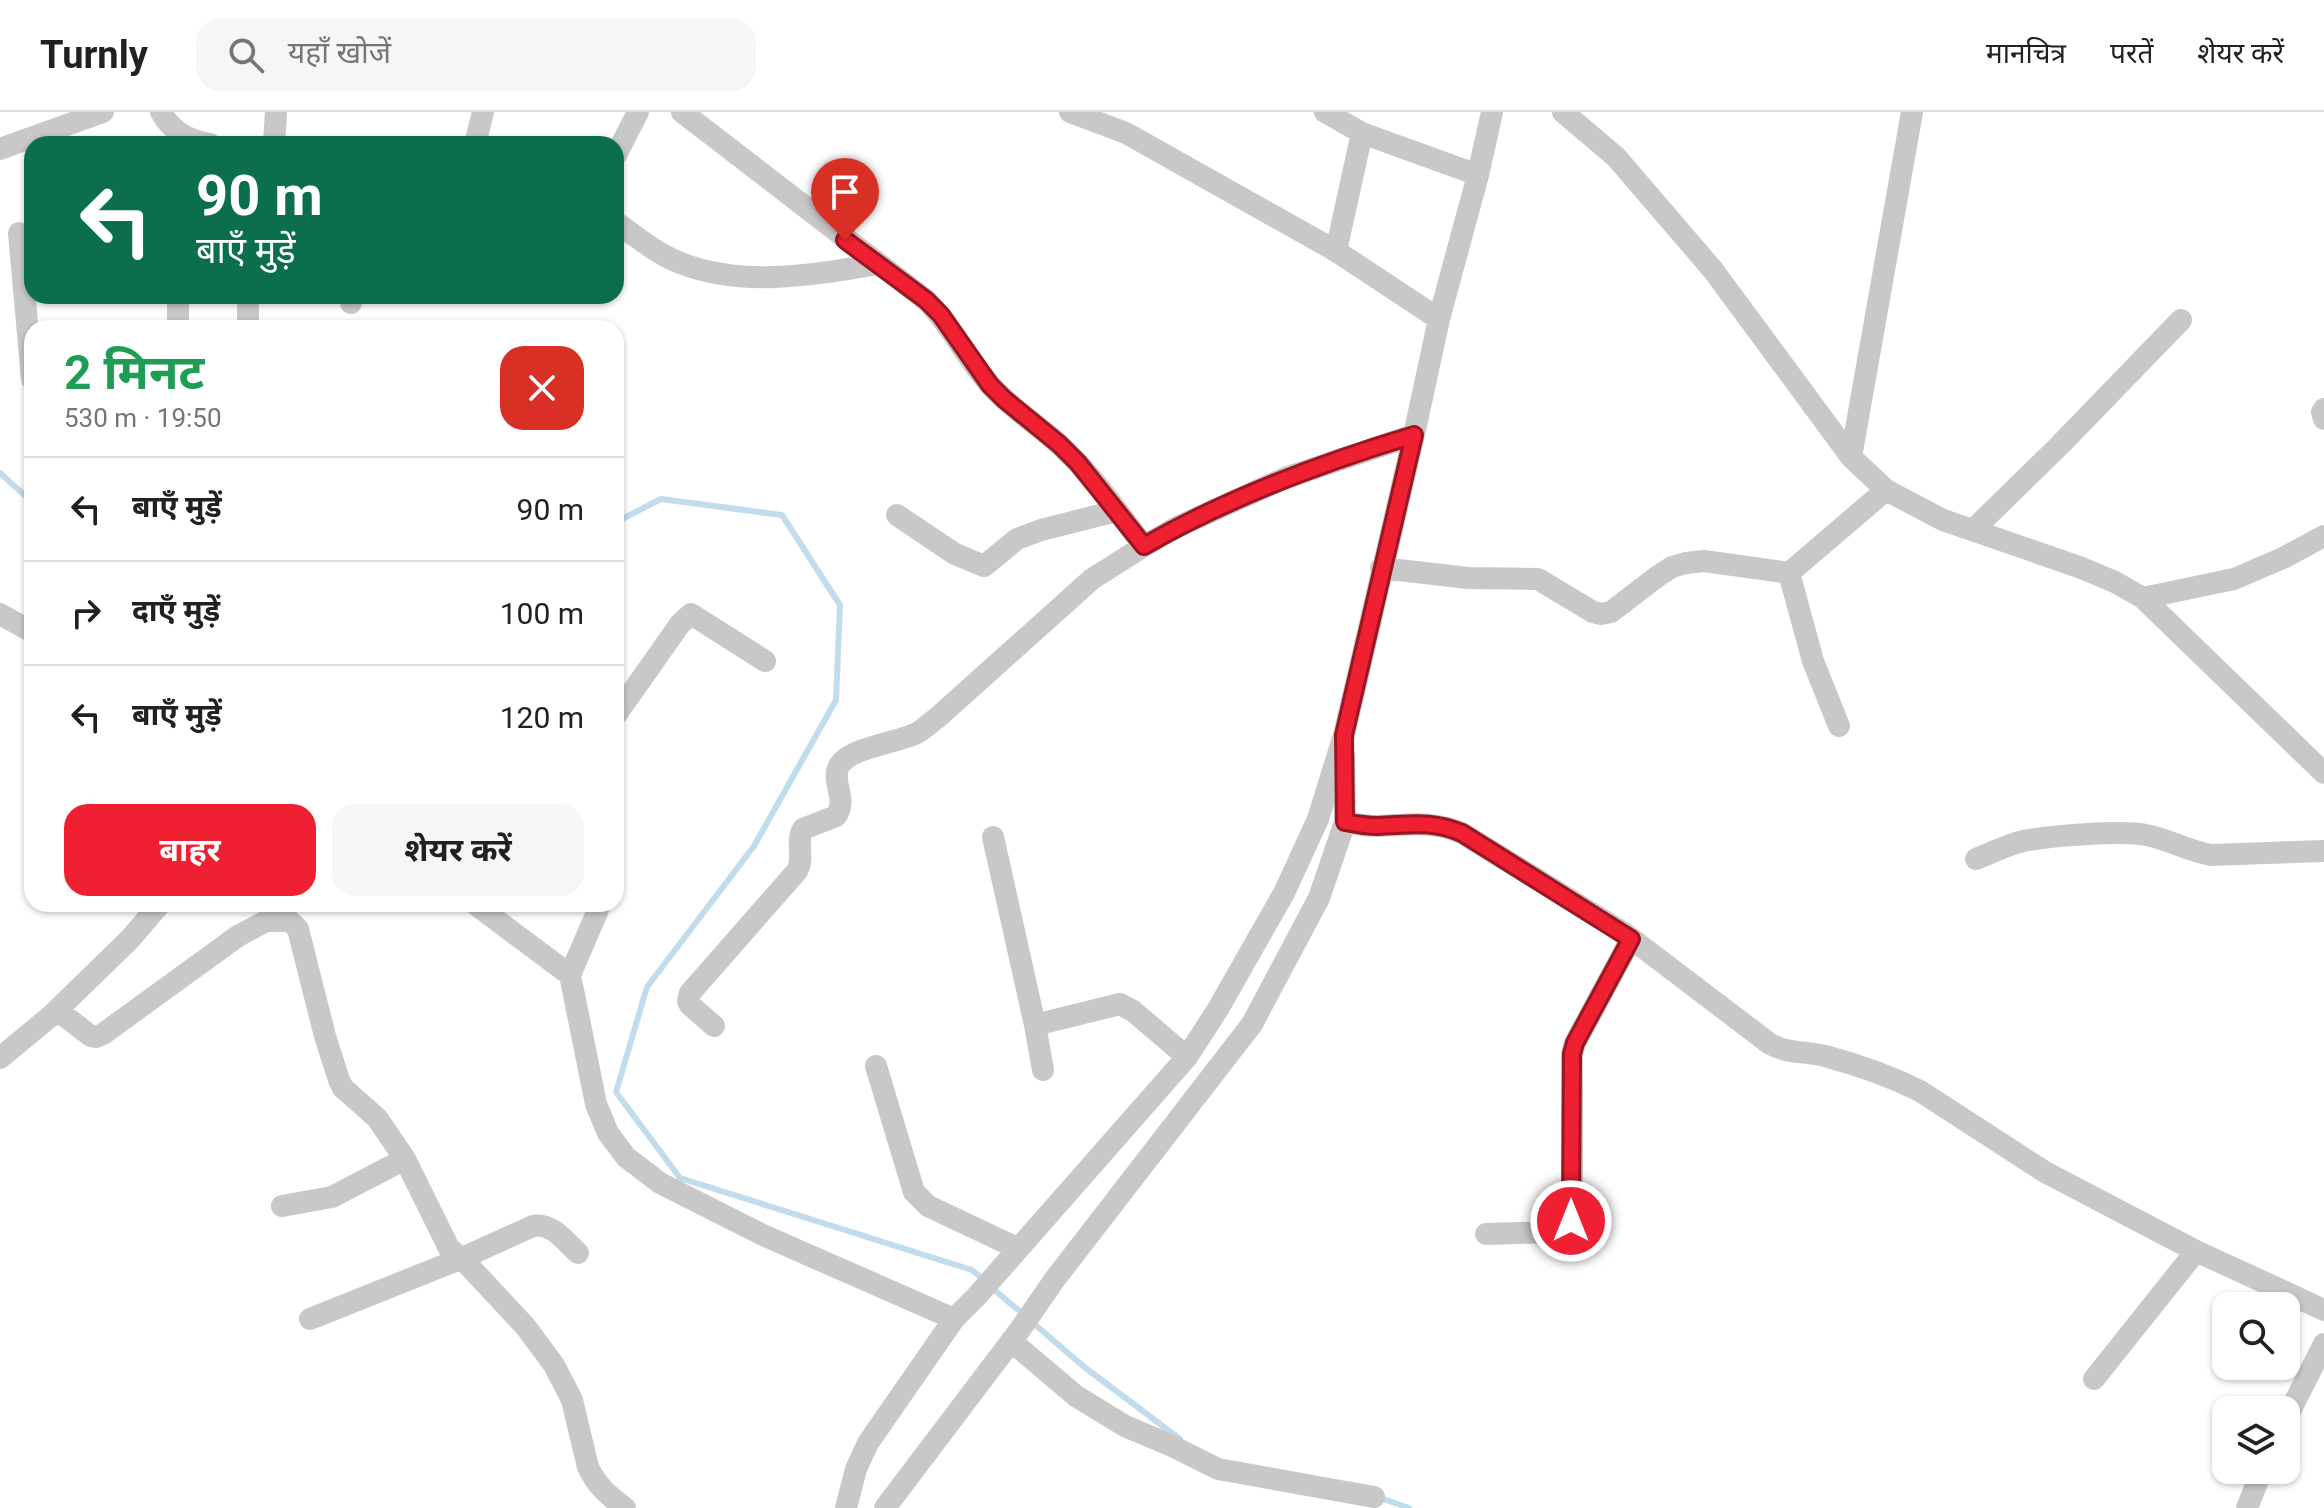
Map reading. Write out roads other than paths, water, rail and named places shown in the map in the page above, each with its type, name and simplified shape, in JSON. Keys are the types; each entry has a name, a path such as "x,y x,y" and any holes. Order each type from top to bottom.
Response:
{"street":[{"path":"36,136 103,112"},
{"path":"161,112 182,136"},
{"path":"274,136 276,112"},
{"path":"477,136 483,112"},
{"path":"624,139 638,112"},
{"path":"682,112 926,300 941,315 990,385 1078,463 1144,546"},
{"path":"1070,112 1126,133 1336,251 1439,319"},
{"path":"1325,112 1362,133 1478,175"},
{"path":"846,1508 856,1469 868,1443 954,1319 1187,1057 1284,893 1318,819 1344,735 1439,319 1492,112"},
{"path":"1563,112 1616,157 1713,270 1851,457 1886,490 1943,520 2115,582 2143,598 2324,773"},
{"path":"1851,457 1912,112"},
{"path":"1336,251 1362,133"},
{"path":"0,149 24,140"},
{"path":"624,227 675,261 712,272 795,277 878,264"},
{"path":"19,233 24,289"},
{"path":"1973,530 2181,320"},
{"path":"2324,409 2324,419"},
{"path":"714,1026 690,1005 690,993 797,871 802,861 800,834 803,829 839,812 837,770 853,754 916,733 937,718 1092,579 1177,527 1285,478 1414,435"},
{"path":"1381,568 1468,578 1538,579 1601,614 1611,612 1672,567 1686,563 1704,561 1789,573 1886,490"},
{"path":"897,515 955,554 984,566 1017,539 1116,511"},
{"path":"2143,598 2234,579 2324,536"},
{"path":"1789,573 1813,661 1839,726"},
{"path":"0,614 24,628"},
{"path":"624,704 680,624 691,614 765,661"},
{"path":"885,1508 1055,1279 1252,1024 1319,898 1345,822 1344,735"},
{"path":"1345,822 1374,826 1422,823 1462,833 1631,939 1770,1044 1781,1050 1823,1055 1905,1083 2045,1172 2196,1251 2324,1310"},
{"path":"1976,859 2019,842 2077,835 2135,833 2211,855 2324,851"},
{"path":"993,837 1043,1070"},
{"path":"0,1058 52,1015 130,939 153,912"},
{"path":"489,912 570,975"},
{"path":"597,912 570,975 596,1104 608,1133 626,1157 660,1183 763,1235 954,1319"},
{"path":"52,1015 62,1014 96,1037 238,936 266,921 290,921 298,929 343,1088 377,1118 405,1159 444,1242 525,1326 554,1365 572,1400 588,1467 600,1488 625,1508"},
{"path":"1486,1234 1554,1232 1570,1225 1572,1054 1631,939"},
{"path":"1035,1025 1120,1004 1133,1011 1187,1057"},
{"path":"876,1066 914,1192 928,1206 1010,1256"},
{"path":"282,1206 332,1197 405,1159"},
{"path":"310,1319 541,1225 556,1233 578,1253"},
{"path":"2094,1379 2196,1251"},
{"path":"1015,1336 1076,1396 1113,1419 1218,1469 1374,1497"},
{"path":"2298,1396 2324,1344"},
{"path":"2247,1508 2256,1484"}],"waterway":[{"path":"0,473 24,495"},
{"path":"624,518 661,499 782,515 840,605 836,700 754,846 647,987 616,1092 680,1178 972,1270 984,1280"},
{"path":"992,1288 1023,1314"},
{"path":"1032,1322 1083,1366 1180,1439"},
{"path":"1378,1497 1409,1508"}]}
